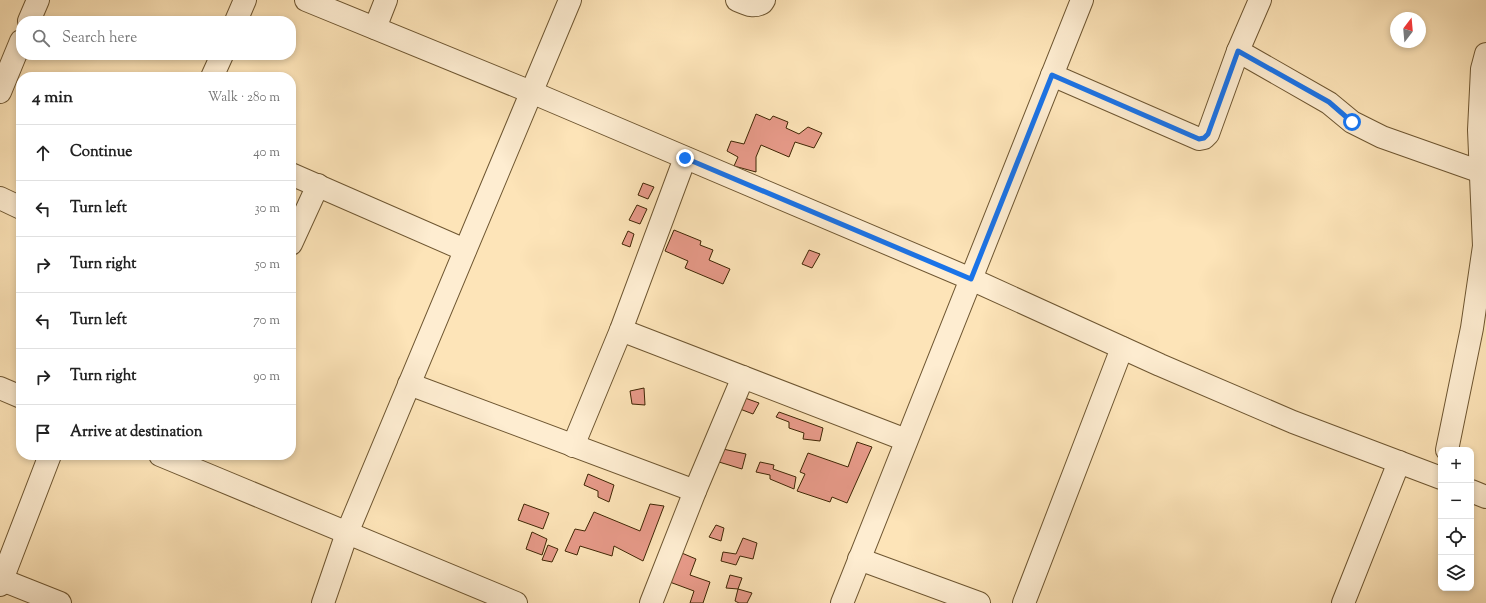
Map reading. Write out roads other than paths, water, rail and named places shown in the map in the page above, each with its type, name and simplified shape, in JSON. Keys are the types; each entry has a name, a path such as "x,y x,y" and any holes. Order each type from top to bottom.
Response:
{"street":[{"path":"31,16 38,0"},
{"path":"238,16 245,0"},
{"path":"306,0 531,92 971,279 1122,348 1293,422 1438,477"},
{"path":"375,28 386,0"},
{"path":"323,603 347,533 570,0"},
{"path":"737,0 752,7 757,6 764,0"},
{"path":"842,603 1082,0"},
{"path":"1052,75 1199,139 1204,138 1208,134 1238,51 1260,0"},
{"path":"1238,51 1329,102 1352,122 1382,137 1480,172"},
{"path":"0,92 16,53"},
{"path":"1448,447 1472,328 1484,246 1479,130 1481,77 1486,54"},
{"path":"214,72 220,60"},
{"path":"573,446 621,330 685,158"},
{"path":"296,176 465,250"},
{"path":"296,233 318,185"},
{"path":"0,198 16,206"},
{"path":"621,330 906,440"},
{"path":"1024,603 1122,348"},
{"path":"652,603 695,491 743,377"},
{"path":"409,384 695,491"},
{"path":"0,388 16,395"},
{"path":"48,460 1,582 60,603"},
{"path":"186,460 197,462 347,533 516,603"},
{"path":"1343,603 1399,462"},
{"path":"1474,492 1486,497"},
{"path":"859,559 979,603"}]}
